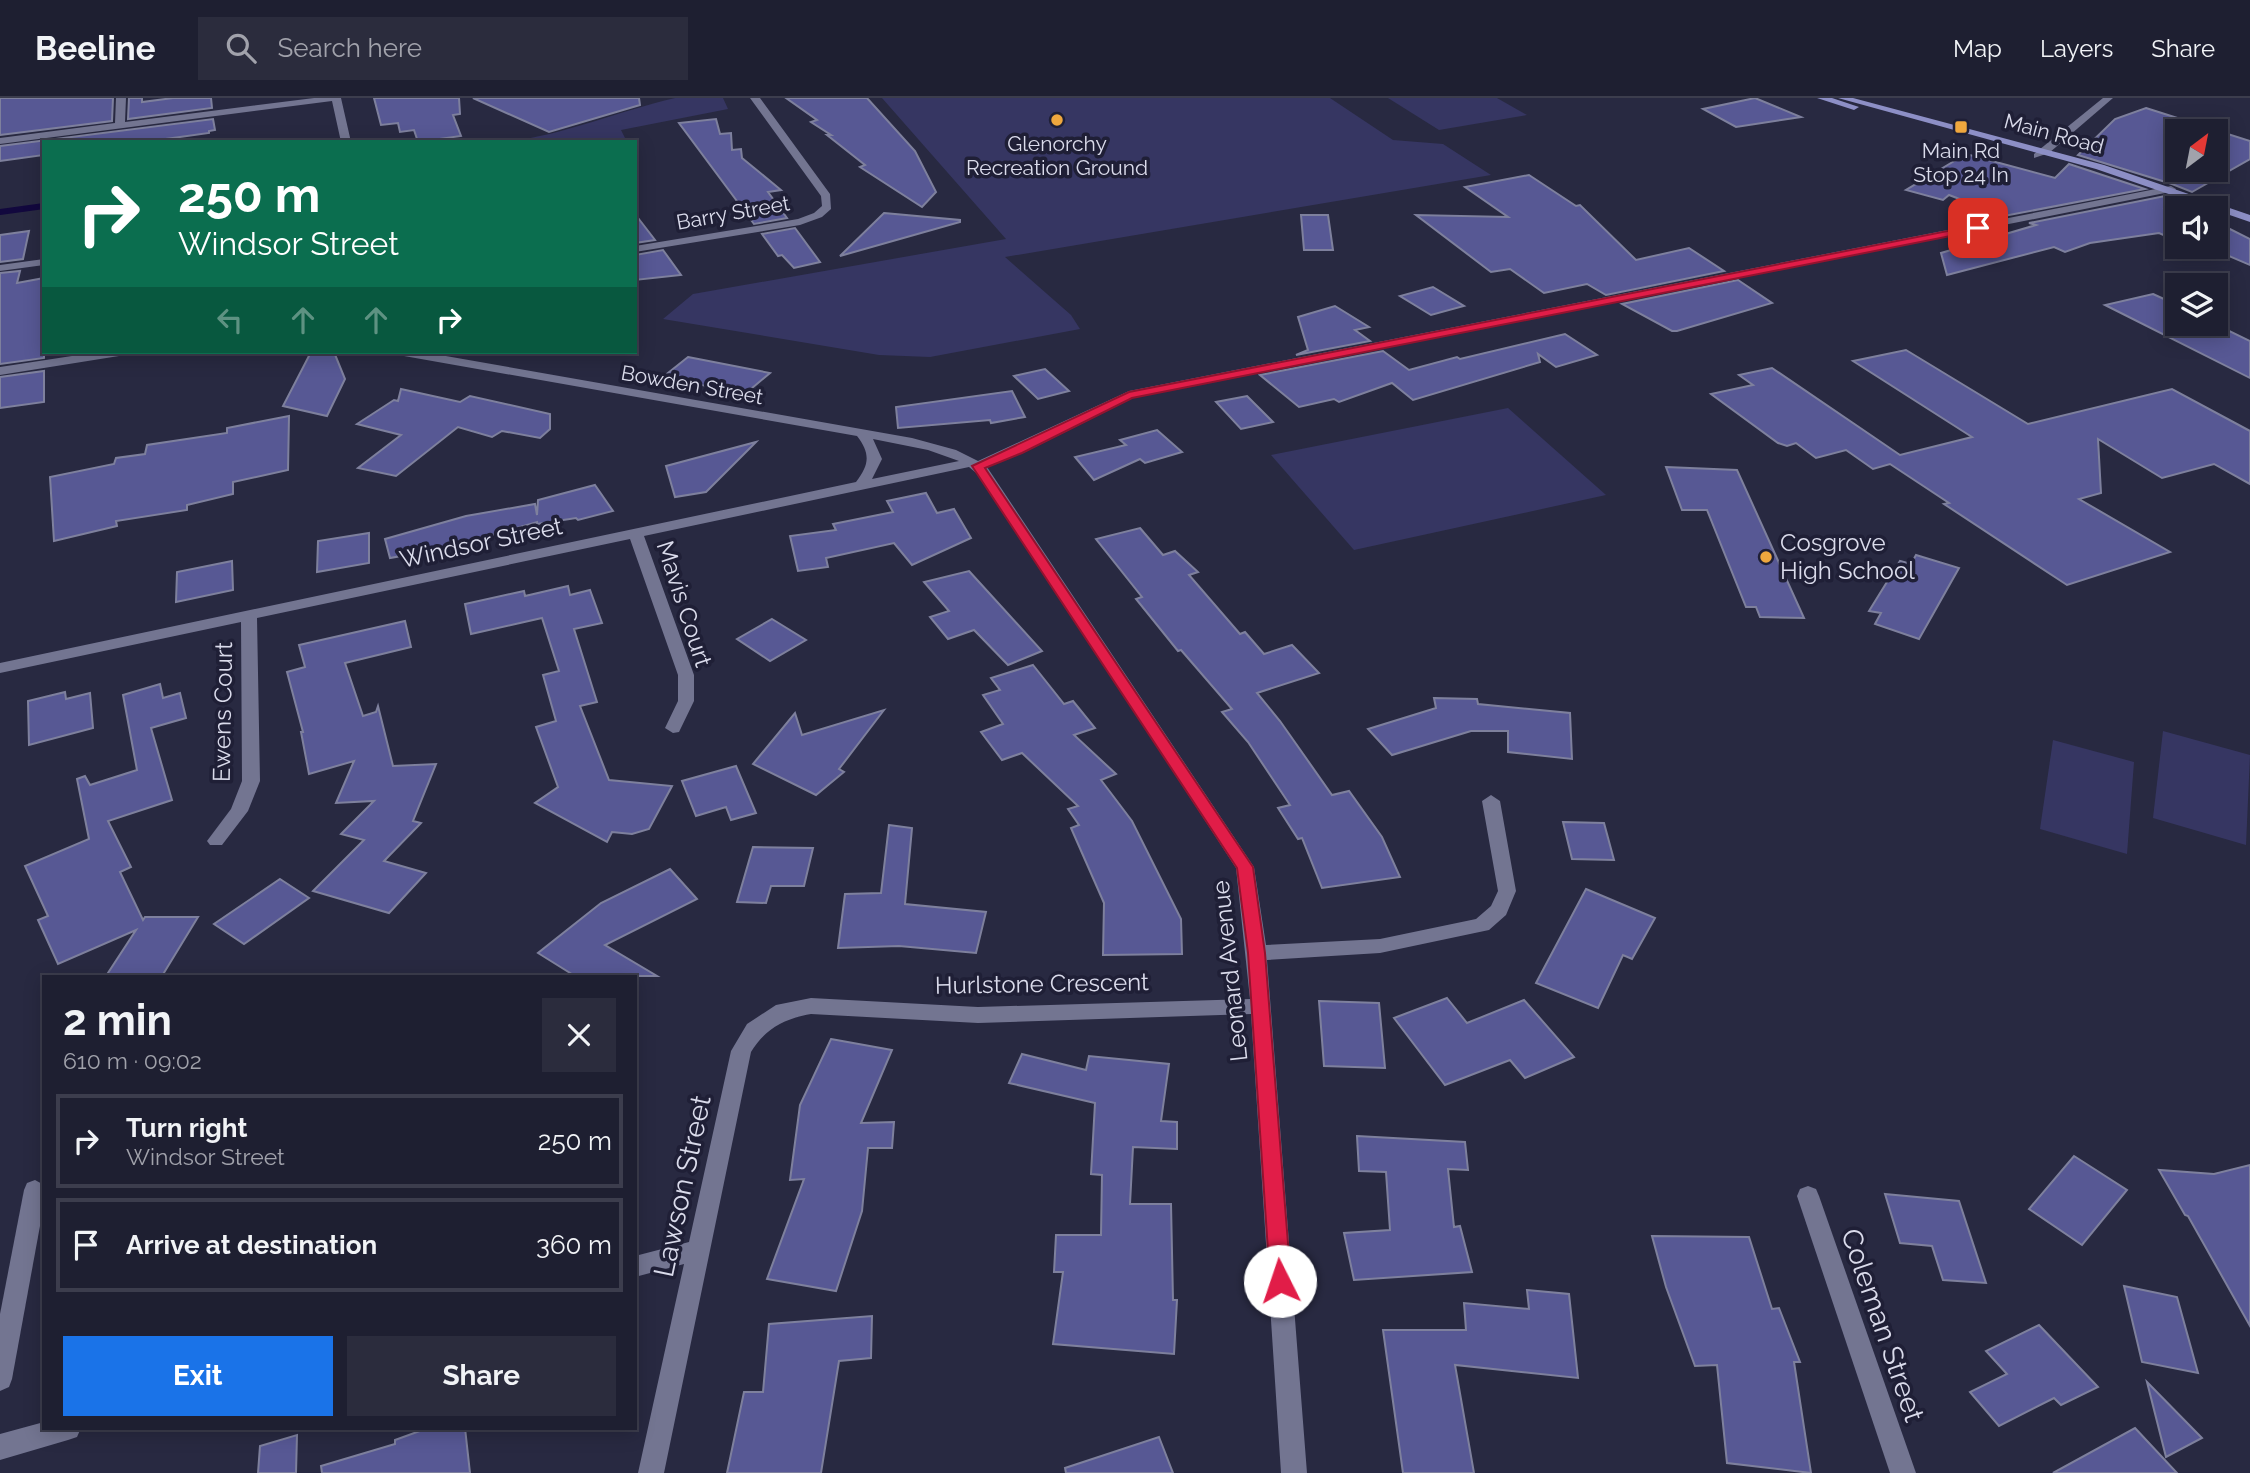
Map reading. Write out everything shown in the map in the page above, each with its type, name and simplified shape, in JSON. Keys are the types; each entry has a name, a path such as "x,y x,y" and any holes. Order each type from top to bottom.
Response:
{"main road":[{"name":"Main Road","path":"1822,98 2041,154 2165,196"},
{"name":"Main Road","path":"1843,98 2171,189 2250,219"},
{"path":"2228,218 2250,226"}],"street":[{"path":"120,126 121,98"},
{"path":"0,141 336,98 345,140"},
{"name":"Barry Street","path":"637,249 800,222 818,215 827,207 826,196 755,98"},
{"path":"2041,154 2108,98"},
{"name":"Windsor Street","path":"0,668 862,484 975,464 1018,450 1129,395 2171,189"},
{"path":"0,268 42,262"},
{"path":"0,371 106,354"},
{"name":"Bowden Street","path":"411,354 938,448 975,464"},
{"path":"862,434 874,449 876,461 862,484"},
{"name":"Leonard Avenue","path":"975,464 1245,867 1256,953 1294,1473"},
{"name":"Mavis Court","path":"636,534 686,675 686,701 673,728"},
{"name":"Ewens Court","path":"216,841 239,811 251,781 248,616"},
{"path":"1256,953 1380,946 1482,925 1499,910 1507,891 1490,801"},
{"name":"Hurlstone Crescent","path":"783,1011 811,1006 845,1006 978,1015 1260,1006"},
{"name":"Lawson Street","path":"651,1473 741,1051 754,1030 783,1011"},
{"path":"0,1379 35,1190"},
{"name":"Coleman Street","path":"1808,1196 1903,1473"},
{"path":"637,1266 699,1249"},
{"path":"0,1447 61,1430"}],"shaded area":[{"path":"675,98 723,98 728,109 621,130 626,140 521,140 549,134"},
{"name":"Glenorchy Recreation Ground","path":"882,98 1330,98 1393,140 1443,144 1491,175 1005,257 1071,315 1080,329 930,357 879,355 663,319 693,294 1006,239"},
{"path":"1388,98 1497,98 1527,115 1439,130"},
{"path":"1508,408 1606,495 1354,550 1271,455"},
{"path":"2163,731 2250,755 2246,845 2153,818"},
{"path":"2053,740 2134,762 2127,854 2040,829"}],"building":[{"path":"0,98 113,98 112,121 0,135"},
{"path":"129,98 142,98 142,102 173,98 211,98 212,108 128,119"},
{"path":"374,98 459,98 460,114 453,115 461,136 417,140 414,130 400,132 398,123 381,125"},
{"path":"473,98 639,98 640,105 549,132"},
{"path":"786,98 867,98 915,151 936,192 922,207 860,167 865,165 827,135 831,135 811,122 817,120"},
{"path":"1755,98 1801,117 1736,127 1703,109"},
{"path":"2146,108 2181,119 2165,119 2165,182 2078,155 2115,119"},
{"path":"213,119 215,130 158,140 47,140"},
{"path":"716,119 720,134 731,133 732,150 741,149 742,158 781,190 768,192 787,218 754,224 679,123"},
{"path":"2228,134 2250,141 2250,159 2228,172"},
{"path":"42,141 42,155 0,161 0,146"},
{"path":"1966,154 2055,178 2069,164 2145,189 2004,216 1949,195 1943,200 1906,190"},
{"path":"1529,175 1576,206 1580,205 1636,260 1689,248 1724,271 1606,295 1587,284 1544,293 1510,269 1491,272 1416,215 1508,217 1465,187"},
{"path":"2166,182 2210,182 2192,192"},
{"path":"2165,196 2165,236 2159,233 2090,243 2065,252 2054,247 1947,275 1941,253 2036,225 2029,223"},
{"path":"884,213 960,220 960,222 840,256"},
{"path":"1301,215 1328,215 1333,250 1304,250"},
{"path":"637,217 655,240 637,243"},
{"path":"795,228 820,262 794,268 782,255 778,256 762,234"},
{"path":"2228,228 2250,239 2250,265 2228,256"},
{"path":"29,231 23,259 0,262 0,235"},
{"path":"663,250 681,275 637,280 637,255"},
{"path":"20,271 17,283 42,278 44,358 0,364 0,273"},
{"path":"1738,280 1772,303 1677,331 1672,331 1622,304"},
{"path":"1433,287 1464,306 1431,315 1400,296"},
{"path":"2153,294 2165,300 2165,335 2105,305"},
{"path":"1335,306 1369,327 1355,330 1370,341 1296,355 1308,350 1298,317"},
{"path":"2228,330 2250,341 2250,378 2167,336 2228,336"},
{"path":"1565,334 1597,355 1556,367 1538,354 1540,362 1413,400 1392,383 1339,402 1334,399 1299,407 1260,375 1383,351 1409,370"},
{"path":"1906,350 2028,424 2172,389 2250,431 2250,484 2214,464 2162,478 2098,439 2101,493 2079,499 2170,552 2067,585 1944,504 1949,503 1890,464 1873,469 1846,450 1816,458 1796,443 1787,446 1778,443 1711,394 1753,385 1739,375 1772,368 1900,455 1972,437 1853,361"},
{"path":"310,354 335,354 345,379 327,416 283,406"},
{"path":"688,357 770,373 745,394 663,377"},
{"path":"1045,369 1069,391 1038,399 1014,376"},
{"path":"44,371 44,402 0,408 0,377"},
{"path":"401,389 460,402 470,396 550,414 550,429 540,438 502,431 492,437 458,427 396,476 358,468 401,435 357,424 394,400 398,401"},
{"path":"1012,391 1025,417 991,423 990,420 898,428 896,407"},
{"path":"1247,396 1273,422 1241,429 1216,402"},
{"path":"289,416 288,470 233,482 233,494 187,505 187,510 116,521 117,526 54,541 50,477 114,464 116,458 145,454 147,445 227,433 227,428"},
{"path":"1157,430 1182,452 1145,463 1140,459 1094,480 1075,457 1126,445 1120,440"},
{"path":"756,442 706,492 675,497 666,466"},
{"path":"1666,467 1737,470 1804,618 1760,617 1756,607 1746,607 1707,510 1682,510"},
{"path":"595,485 613,511 578,520 537,522 451,547 390,558 385,539 466,516 535,504 537,515 538,500"},
{"path":"926,493 937,513 954,509 971,538 912,565 894,543 826,558 828,567 798,571 790,536 836,530 833,524 893,512 887,501"},
{"path":"1140,528 1163,555 1175,551 1198,572 1189,575 1240,634 1245,632 1264,654 1292,645 1319,673 1257,693 1332,795 1349,791 1382,837 1400,877 1322,888 1302,838 1298,839 1278,808 1290,805 1248,742 1222,712 1232,709 1181,650 1178,651 1136,599 1142,597 1096,539"},
{"path":"369,533 369,563 317,572 318,541"},
{"path":"1916,555 1959,568 1919,639 1875,624 1881,613 1869,611 1900,561 1911,564"},
{"path":"232,561 233,590 176,602 177,572"},
{"path":"969,571 1042,651 1008,665 974,630 948,639 930,617 949,611 924,582"},
{"path":"568,586 570,595 590,590 602,623 574,629 597,702 580,706 609,780 672,786 649,829 632,834 612,832 607,842 535,803 558,787 536,727 556,721 543,675 559,671 542,618 471,634 465,604 524,591 525,596"},
{"path":"772,619 806,640 770,661 737,639"},
{"path":"405,621 411,647 345,663 363,716 376,712 378,706 393,766 436,764 413,821 421,823 384,861 426,873 389,913 313,891 364,840 341,834 374,801 336,803 354,761 309,774 303,732 287,672 305,667 299,645"},
{"path":"1033,665 1064,704 1073,701 1095,728 1074,735 1116,774 1101,780 1132,821 1181,919 1182,954 1103,955 1104,903 1071,828 1079,825 1068,809 1078,806 1022,753 1002,760 981,732 1003,724 983,695 1000,690 991,678"},
{"path":"160,684 163,698 180,693 186,718 151,728 172,800 108,821 131,867 120,872 143,920 145,917 198,917 163,975 107,975 136,930 58,964 38,920 48,916 25,866 89,839 77,779 85,776 90,785 137,770 123,695"},
{"path":"65,692 66,699 90,693 93,728 29,745 28,701"},
{"path":"1434,698 1477,699 1478,704 1570,713 1572,759 1508,752 1508,731 1471,731 1392,755 1368,729 1436,708"},
{"path":"884,710 839,769 844,772 816,795 753,764 795,713 802,735"},
{"path":"736,766 756,813 731,820 726,807 696,816 682,781"},
{"path":"1563,822 1604,823 1614,860 1572,859"},
{"path":"889,825 912,828 905,904 986,912 976,953 899,946 838,948 845,894 881,893"},
{"path":"753,847 813,848 804,886 771,886 766,903 737,902"},
{"path":"670,869 697,899 605,945 657,976 573,975 538,953 601,903"},
{"path":"280,879 309,898 244,944 214,924"},
{"path":"1586,889 1655,918 1632,959 1623,955 1598,1008 1536,983"},
{"path":"1447,998 1467,1023 1524,1000 1574,1057 1525,1078 1510,1060 1445,1085 1394,1018"},
{"path":"1319,1001 1379,1003 1385,1068 1324,1066"},
{"path":"831,1039 892,1050 861,1123 894,1122 892,1148 868,1148 862,1211 836,1291 767,1279 804,1179 790,1180 800,1105"},
{"path":"1022,1054 1086,1070 1089,1056 1169,1064 1161,1121 1177,1122 1177,1149 1133,1147 1130,1204 1171,1204 1173,1300 1177,1300 1174,1354 1053,1344 1063,1272 1054,1272 1056,1235 1101,1235 1102,1175 1091,1174 1095,1103 1009,1083"},
{"path":"1357,1136 1465,1142 1468,1170 1448,1169 1454,1227 1460,1226 1472,1272 1354,1280 1344,1233 1390,1230 1386,1172 1359,1171"},
{"path":"2074,1156 2127,1190 2082,1245 2029,1209"},
{"path":"2250,1165 2250,1326 2159,1170 2214,1174"},
{"path":"1885,1194 1959,1201 1986,1283 1943,1280 1932,1246 1900,1243"},
{"path":"1652,1236 1749,1237 1772,1309 1779,1308 1800,1362 1794,1362 1811,1473 1727,1463 1717,1365 1695,1366 1666,1287"},
{"path":"2124,1286 2177,1297 2198,1373 2142,1362"},
{"path":"1527,1290 1569,1294 1578,1378 1455,1365 1474,1473 1403,1473 1383,1330 1466,1330 1464,1303 1529,1309"},
{"path":"872,1316 871,1358 839,1361 821,1473 727,1473 744,1392 763,1392 769,1324"},
{"path":"2039,1325 2098,1387 2061,1405 2054,1398 1999,1426 1970,1392 2007,1374 1986,1351"},
{"path":"2147,1382 2202,1438 2166,1457"},
{"path":"2135,1428 2177,1473 2053,1473"},
{"path":"422,1430 465,1430 470,1473 322,1473 321,1466 395,1444 395,1440"},
{"path":"297,1435 296,1473 258,1473 260,1446"},
{"path":"1159,1437 1173,1473 1066,1473 1065,1468"}],"waterway":[{"path":"0,212 42,206"}],"place":[{"name":"Glenorchy Recreation Ground","path":"1057,120"},
{"name":"Main Rd Stop 24 In","path":"1961,127"},
{"name":"Cosgrove High School","path":"1766,557"}],"route":[{"path":"1280,1281 1256,953 1245,867 986,474 978,466 1018,450 1129,395 1978,228"}]}
